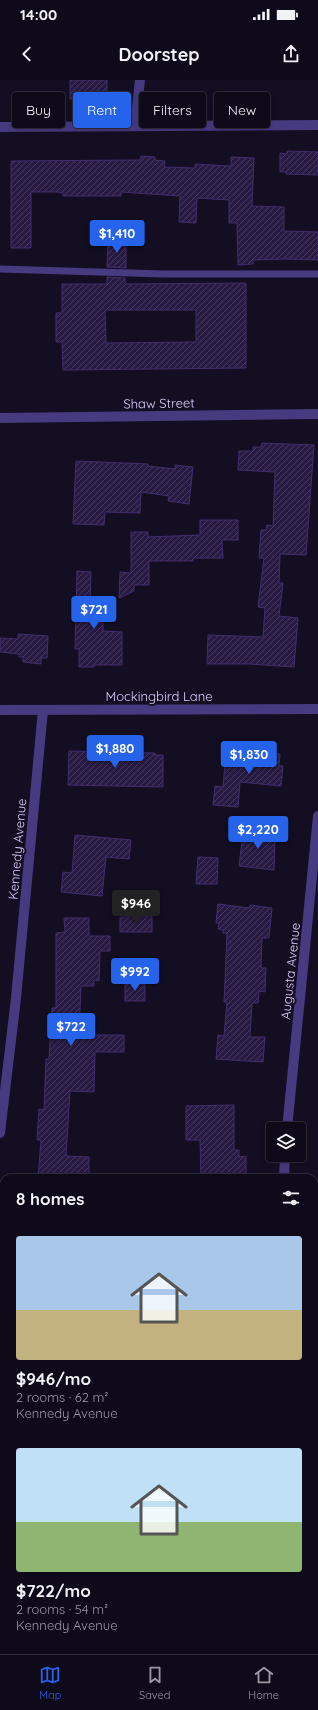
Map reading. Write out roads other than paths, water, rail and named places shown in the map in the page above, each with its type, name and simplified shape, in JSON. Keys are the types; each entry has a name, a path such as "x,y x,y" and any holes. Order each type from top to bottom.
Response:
{"street":[{"path":"134,126 140,80"},
{"path":"0,127 318,125"},
{"name":"Shaw Street","path":"0,418 318,414"},
{"name":"Mockingbird Lane","path":"0,710 318,709"},
{"name":"Kennedy Avenue","path":"0,1133 16,998 43,710"},
{"name":"Augusta Avenue","path":"288,1122 318,816"},
{"path":"284,1174 285,1162"}],"lane":[{"path":"0,269 163,274 318,274"}]}
